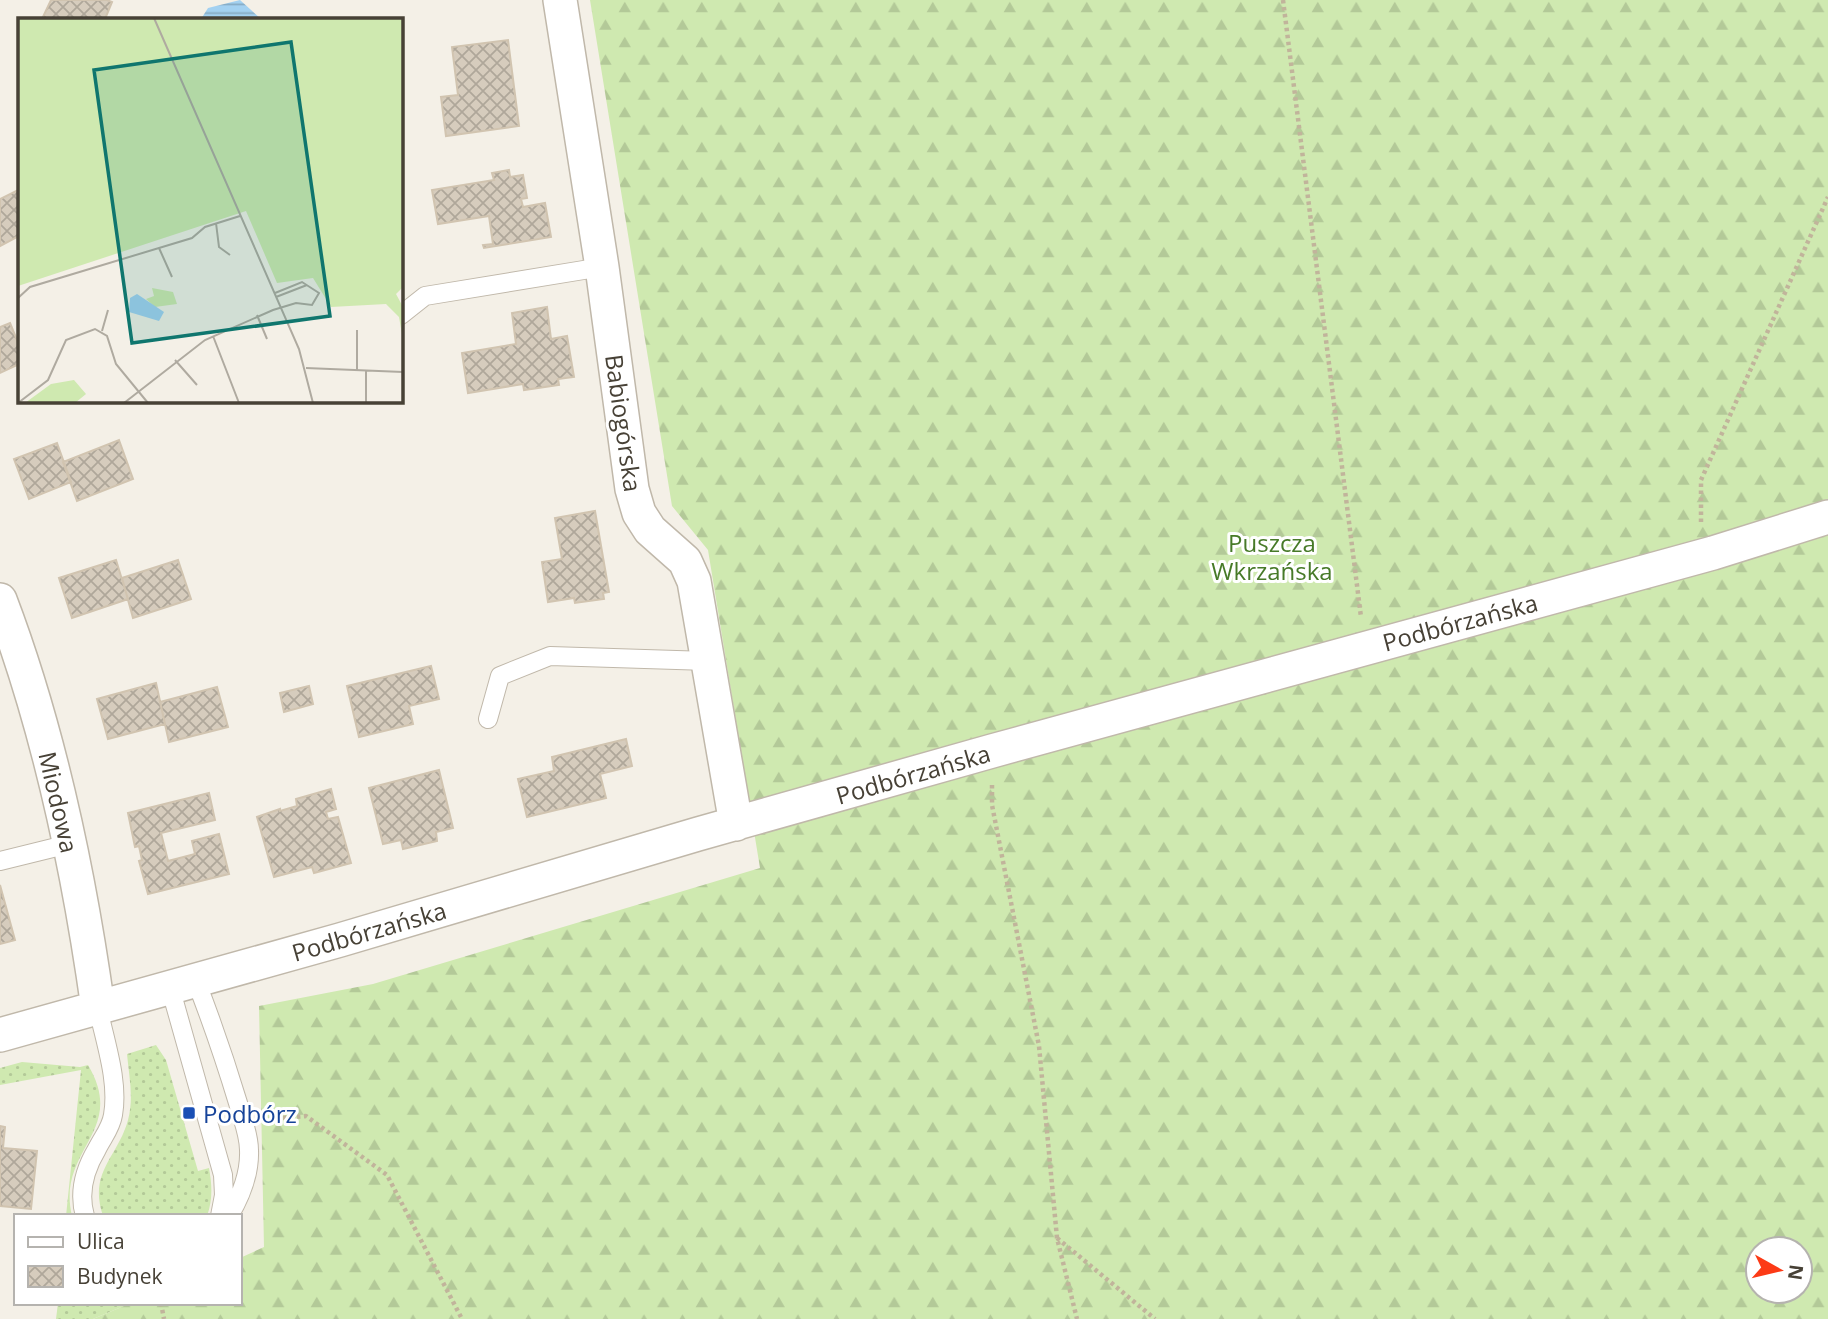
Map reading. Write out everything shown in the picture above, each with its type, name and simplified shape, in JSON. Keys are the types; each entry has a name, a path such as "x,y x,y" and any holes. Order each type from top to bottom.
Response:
{"street":[{"name":"Babiogórska","path":"560,0 602,267 632,489 639,513 650,530 685,561 694,581 736,824"},
{"name":"Podbórzańska","path":"0,1035 992,751 1713,553 1828,517"},
{"name":"Miodowa","path":"0,600 42,732 69,844 98,1008"}],"lane":[{"path":"402,314 425,296 602,267"},
{"path":"488,719 500,676 550,656 708,661"},
{"path":"0,861 69,844"},
{"path":"183,984 220,1041 249,1149 248,1169 240,1196 230,1214"},
{"path":"183,984 223,1175 224,1203 221,1214"},
{"path":"85,1214 82,1190 87,1169 107,1132 114,1111 113,1086 98,1008"}],"path":[{"path":"1283,0 1365,649"},
{"path":"1713,553 1701,524 1701,480 1828,197"},
{"path":"992,751 992,806 1040,1046 1056,1238 1077,1319"},
{"path":"242,1120 306,1116 387,1175 462,1319"},
{"path":"1056,1238 1155,1319"}],"green space":[{"name":"Puszcza Wkrzańska","path":"590,0 1828,0 1828,1319 93,1319 126,1305 242,1305 242,1257 264,1247 259,1006 373,984 760,868 708,550 672,506"},
{"path":"156,1045 166,1060 198,1171 209,1168 211,1192 208,1214 102,1214 99,1201 102,1176 130,1112 127,1054"},
{"path":"22,1062 80,1067 88,1065 98,1088 100,1107 96,1125 73,1174 70,1193 72,1214 66,1214 81,1070 0,1085 0,1068"},
{"path":"58,1305 126,1305 93,1319 56,1319"}],"water":[{"path":"240,0 260,18 202,18 208,8"}],"building":[{"path":"51,0 112,2 105,18 42,18"},
{"path":"508,40 519,126 446,136 441,97 458,95 452,47"},
{"path":"509,170 510,177 523,175 527,198 521,199 523,207 545,203 551,237 484,248 483,245 493,244 489,216 438,224 432,190 494,180 492,173"},
{"path":"18,190 18,237 0,246 0,199"},
{"path":"547,307 551,339 567,336 574,377 558,379 559,385 524,390 523,384 468,393 462,353 516,344 512,313"},
{"path":"10,323 18,343 18,364 0,373 0,327"},
{"path":"119,440 133,479 77,501 63,462"},
{"path":"57,443 71,482 29,499 14,459"},
{"path":"595,511 609,592 603,593 604,599 575,603 574,598 548,602 542,562 562,559 555,518"},
{"path":"116,560 128,599 72,618 59,578"},
{"path":"178,560 191,599 133,618 122,578"},
{"path":"431,666 439,699 409,706 413,724 359,737 347,686"},
{"path":"156,683 165,724 108,739 97,699"},
{"path":"309,686 313,704 284,712 280,693"},
{"path":"217,687 228,727 169,742 160,702"},
{"path":"626,739 632,766 600,774 606,798 527,817 518,779 554,771 552,757"},
{"path":"439,770 453,828 436,832 437,841 403,849 401,840 383,844 369,788"},
{"path":"331,789 336,809 326,812 328,819 338,817 351,863 314,873 312,867 274,877 257,817 297,806 296,799"},
{"path":"209,793 215,820 161,833 168,861 195,854 192,841 219,834 229,874 148,894 139,861 142,860 139,846 135,847 128,813"},
{"path":"0,885 15,940 0,944"},
{"path":"0,1126 5,1127 3,1148 37,1151 31,1209 0,1206"}],"place":[{"name":"Podbórz","path":"189,1113"}]}
